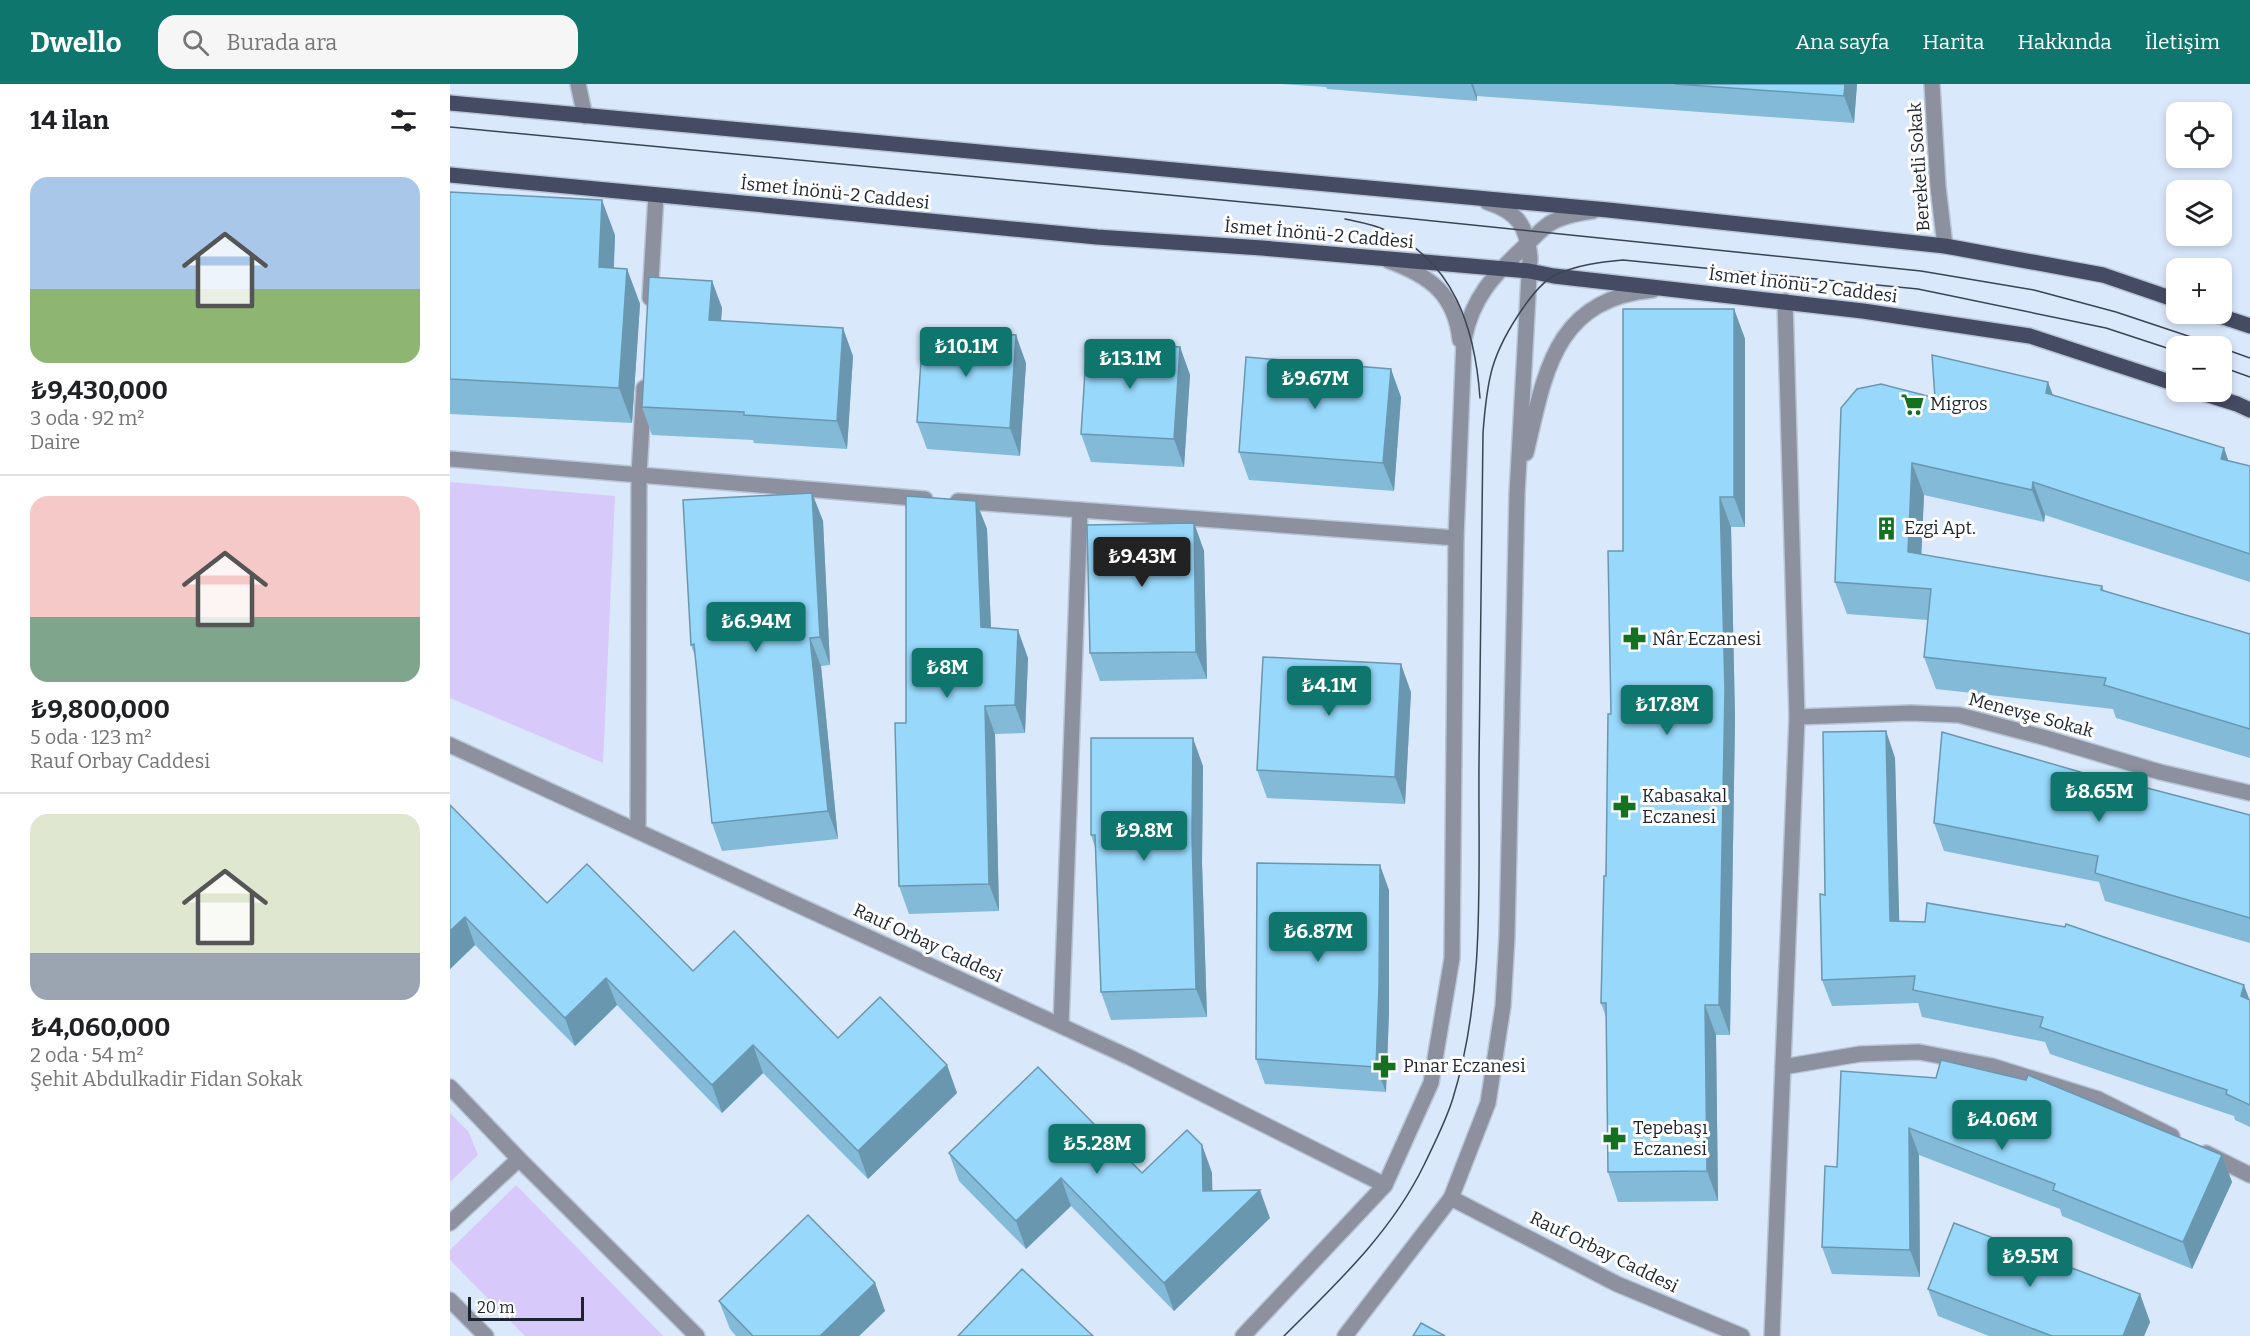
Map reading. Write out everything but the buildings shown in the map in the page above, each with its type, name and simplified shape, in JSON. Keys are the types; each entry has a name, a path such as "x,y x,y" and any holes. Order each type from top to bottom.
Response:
{"main road":[{"path":"450,103 1608,210 1945,246 2103,275 2166,297"},
{"name":"İsmet İnönü-2 Caddesi","path":"450,175 1097,237 1262,248 1529,271 1785,301 2030,336 2166,381"},
{"path":"2232,320 2250,326"},
{"path":"2227,402 2250,410"}],"street":[{"path":"578,84 585,116"},
{"name":"Bereketli Sokak","path":"1932,84 1938,187 1945,246"},
{"path":"649,312 656,195"},
{"path":"1345,1336 1451,1198 1488,1103 1503,1006 1507,936 1517,494 1529,271 1525,230 1515,216 1505,208 1475,198"},
{"path":"1243,1336 1385,1185 1431,1083 1452,958 1456,538 1463,364 1467,321 1479,295 1500,269 1549,225 1564,217 1608,210"},
{"path":"1381,258 1412,269 1430,280 1446,297 1457,325 1463,364"},
{"path":"1517,494 1541,387 1552,357 1567,333 1581,317 1609,299 1626,293 1684,290"},
{"path":"1772,1336 1797,717 1785,301"},
{"path":"638,831 639,475 645,370"},
{"path":"450,459 1456,538"},
{"path":"1061,1025 1080,510"},
{"name":"Menevşe Sokak","path":"1797,717 1911,713 1959,715 2160,772 2250,793"},
{"name":"Rauf Orbay Caddesi","path":"451,748 1061,1025 1385,1185"},
{"path":"1783,1066 1860,1054 1919,1052 1992,1066 2098,1099 2250,1175"},
{"path":"450,1087 519,1160 697,1336"},
{"path":"450,1222 519,1160"},
{"name":"Rauf Orbay Caddesi","path":"1451,1198 1617,1284 1742,1336"},
{"path":"450,1300 486,1336"}],"shaded area":[{"path":"450,482 615,496 603,763 450,698"},
{"path":"450,1113 468,1131 478,1155 450,1182"},
{"path":"516,1185 663,1336 525,1336 450,1260 450,1250"}],"tram line":[{"path":"450,127 1307,208 1921,271 2034,290 2116,312 2188,336"},
{"path":"1345,219 1380,228 1409,243 1428,259 1444,278 1457,299 1466,322 1473,347 1480,398"},
{"path":"1284,1336 1361,1256 1396,1213 1411,1190 1447,1115 1464,1057 1471,1016 1478,932 1483,433 1492,367 1512,324 1538,289 1550,278 1563,272 1589,264 1623,260 1918,289 2106,328 2166,348"},
{"path":"2232,352 2250,358"},
{"path":"2232,371 2250,377"}],"place":[{"name":"Migros","path":"1912,404"},
{"name":"Ezgi Apt.","path":"1886,528"},
{"name":"Nâr Eczanesi","path":"1634,639"},
{"name":"Kabasakal Eczanesi","path":"1624,806"},
{"name":"Pınar Eczanesi","path":"1385,1066"},
{"name":"Tepebaşı Eczanesi","path":"1615,1138"}]}
